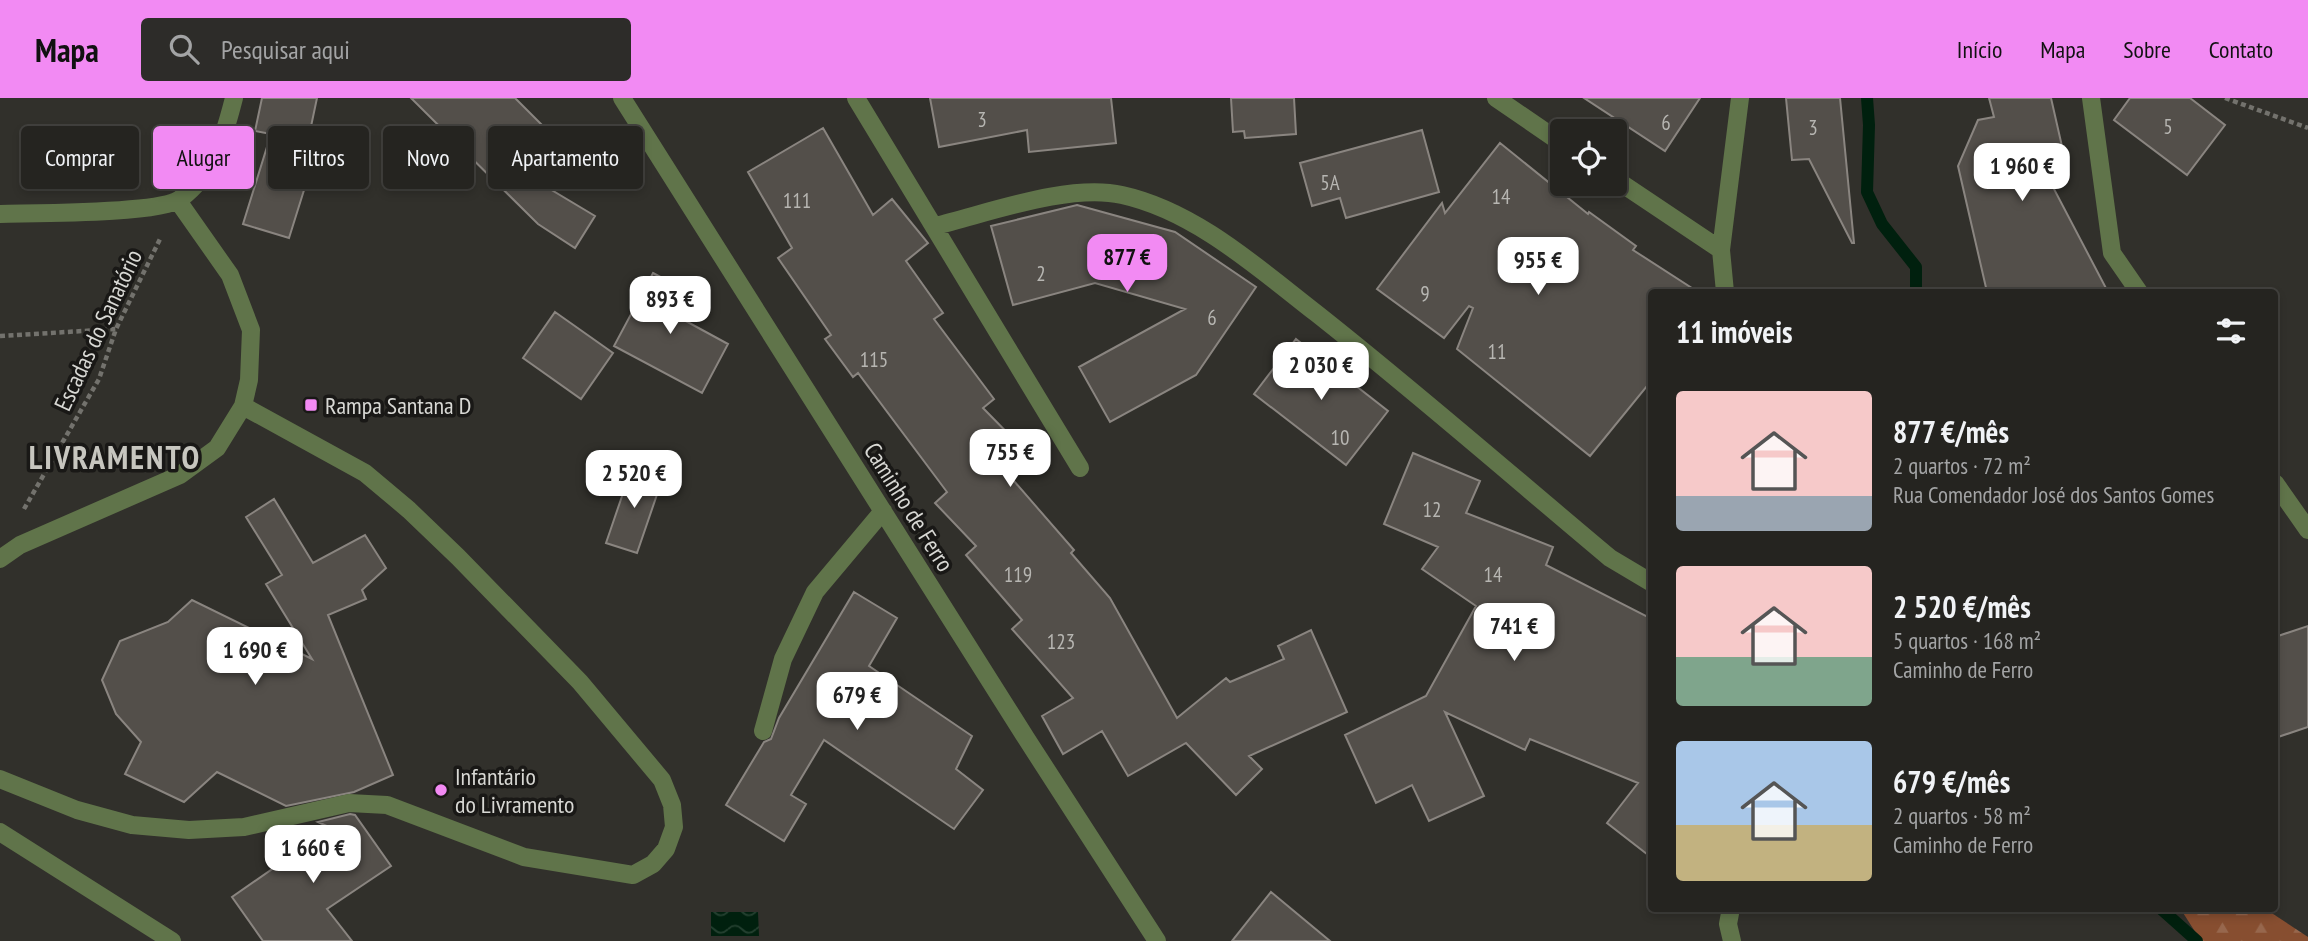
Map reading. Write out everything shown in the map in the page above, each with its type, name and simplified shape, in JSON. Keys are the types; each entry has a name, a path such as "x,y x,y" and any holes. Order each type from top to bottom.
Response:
{"street":[{"path":"0,214 135,210 178,201 208,171 222,143 234,98"},
{"name":"Caminho de Ferro","path":"622,98 1157,941"},
{"path":"856,98 1080,468"},
{"path":"1496,98 1550,135"},
{"path":"1725,289 1721,250 1740,98"},
{"path":"2091,98 2112,253 2138,289"},
{"path":"1627,187 1721,250"},
{"path":"935,226 1055,196 1094,192 1122,195 1170,210 1247,260 1359,347 1609,558 1648,581"},
{"path":"0,559 20,545 180,475 217,448 243,406 248,380 251,330 230,275 178,201"},
{"path":"0,779 77,810 132,825 189,830 244,827 349,803 387,805 524,857 633,875 653,864 666,849 674,828 672,805 662,780 580,682 458,557 365,473 243,406"},
{"path":"2278,487 2308,530"},
{"path":"764,731 783,659 815,592 883,511"},
{"path":"0,832 172,941"},
{"path":"1730,912 1728,924 1732,941"}],"path":[{"path":"2225,98 2308,128"},
{"name":"Escadas do Sanatório","path":"21,514 99,379 116,329 178,201"},
{"path":"0,336 116,329"}],"green space":[{"path":"2183,912 2270,912 2308,937 2308,941 2201,941"}],"water":[{"path":"711,912 758,912 759,936 711,936"}],"building":[{"path":"262,98 317,98 311,126 268,126 268,133 255,131"},
{"path":"411,98 515,98 543,126 488,126 488,174 474,161 474,126 439,126"},
{"path":"930,98 1111,98 1116,143 1029,152 1027,130 939,147"},
{"path":"1231,98 1294,98 1296,134 1245,138 1244,131 1233,132"},
{"path":"1584,98 1700,98 1665,151 1627,126 1627,119 1616,119"},
{"path":"1786,98 1840,98 1854,243 1809,159 1792,160"},
{"path":"1989,98 2051,98 2066,164 2044,170 2106,289 1986,289 1958,166 1978,120 1994,117"},
{"path":"2130,98 2190,98 2225,125 2187,175 2114,120"},
{"path":"823,128 873,215 892,199 928,243 906,261 943,313 934,319 994,399 983,408 1027,453 1007,473 1074,550 1071,553 1110,598 1177,718 1226,678 1230,682 1284,659 1278,646 1311,630 1347,712 1249,756 1262,769 1236,795 1186,743 1128,776 1102,731 1063,754 1042,716 1073,698 1012,629 1022,620 966,555 976,546 935,503 947,492 858,373 853,377 825,339 831,335 778,258 792,248 748,172"},
{"path":"1422,130 1439,192 1346,218 1340,198 1312,206 1300,163"},
{"path":"1500,143 1550,183 1550,196 1566,196 1636,246 1633,250 1693,289 1648,289 1648,385 1590,456 1457,349 1473,308 1469,306 1444,338 1377,289 1442,203 1445,213"},
{"path":"268,144 268,189 304,189 289,238 243,224"},
{"path":"503,189 550,189 595,216 575,248 538,224"},
{"path":"1077,205 1175,232 1256,287 1196,375 1110,422 1079,367 1185,309 1095,283 1013,305 991,226"},
{"path":"653,273 694,295 682,319 728,344 702,393 614,346"},
{"path":"555,312 613,353 581,399 523,358"},
{"path":"1296,339 1388,411 1346,465 1254,394"},
{"path":"1413,453 1480,481 1466,513 1553,547 1546,565 1648,617 1648,855 1607,823 1638,783 1530,739 1525,750 1445,712 1484,796 1429,821 1412,785 1376,803 1345,735 1426,696 1476,606 1422,569 1438,547 1384,524"},
{"path":"632,467 663,477 637,553 606,543"},
{"path":"274,499 313,563 365,535 386,568 362,590 366,599 328,615 393,775 354,792 286,806 217,772 184,802 125,774 141,742 116,714 102,680 120,641 168,622 192,600 312,659 266,584 282,575 246,517"},
{"path":"854,592 897,618 869,666 972,736 956,769 983,790 954,829 824,740 791,795 806,804 784,841 726,805 764,742 771,739 779,718"},
{"path":"2308,626 2308,727 2278,737 2278,636"},
{"path":"355,815 391,866 327,909 352,941 263,941 232,897 331,828 318,822"},
{"path":"1271,892 1330,941 1232,941"}],"waterway":[{"path":"1867,98 1867,192 1882,224 1916,267 1916,289"},
{"path":"2164,912 2197,941"}],"place":[{"name":"Rampa Santana D","path":"311,405"},
{"name":"Infantário do Livramento","path":"441,790"}],"district":[{"name":"LIVRAMENTO","path":"115,457"}]}
